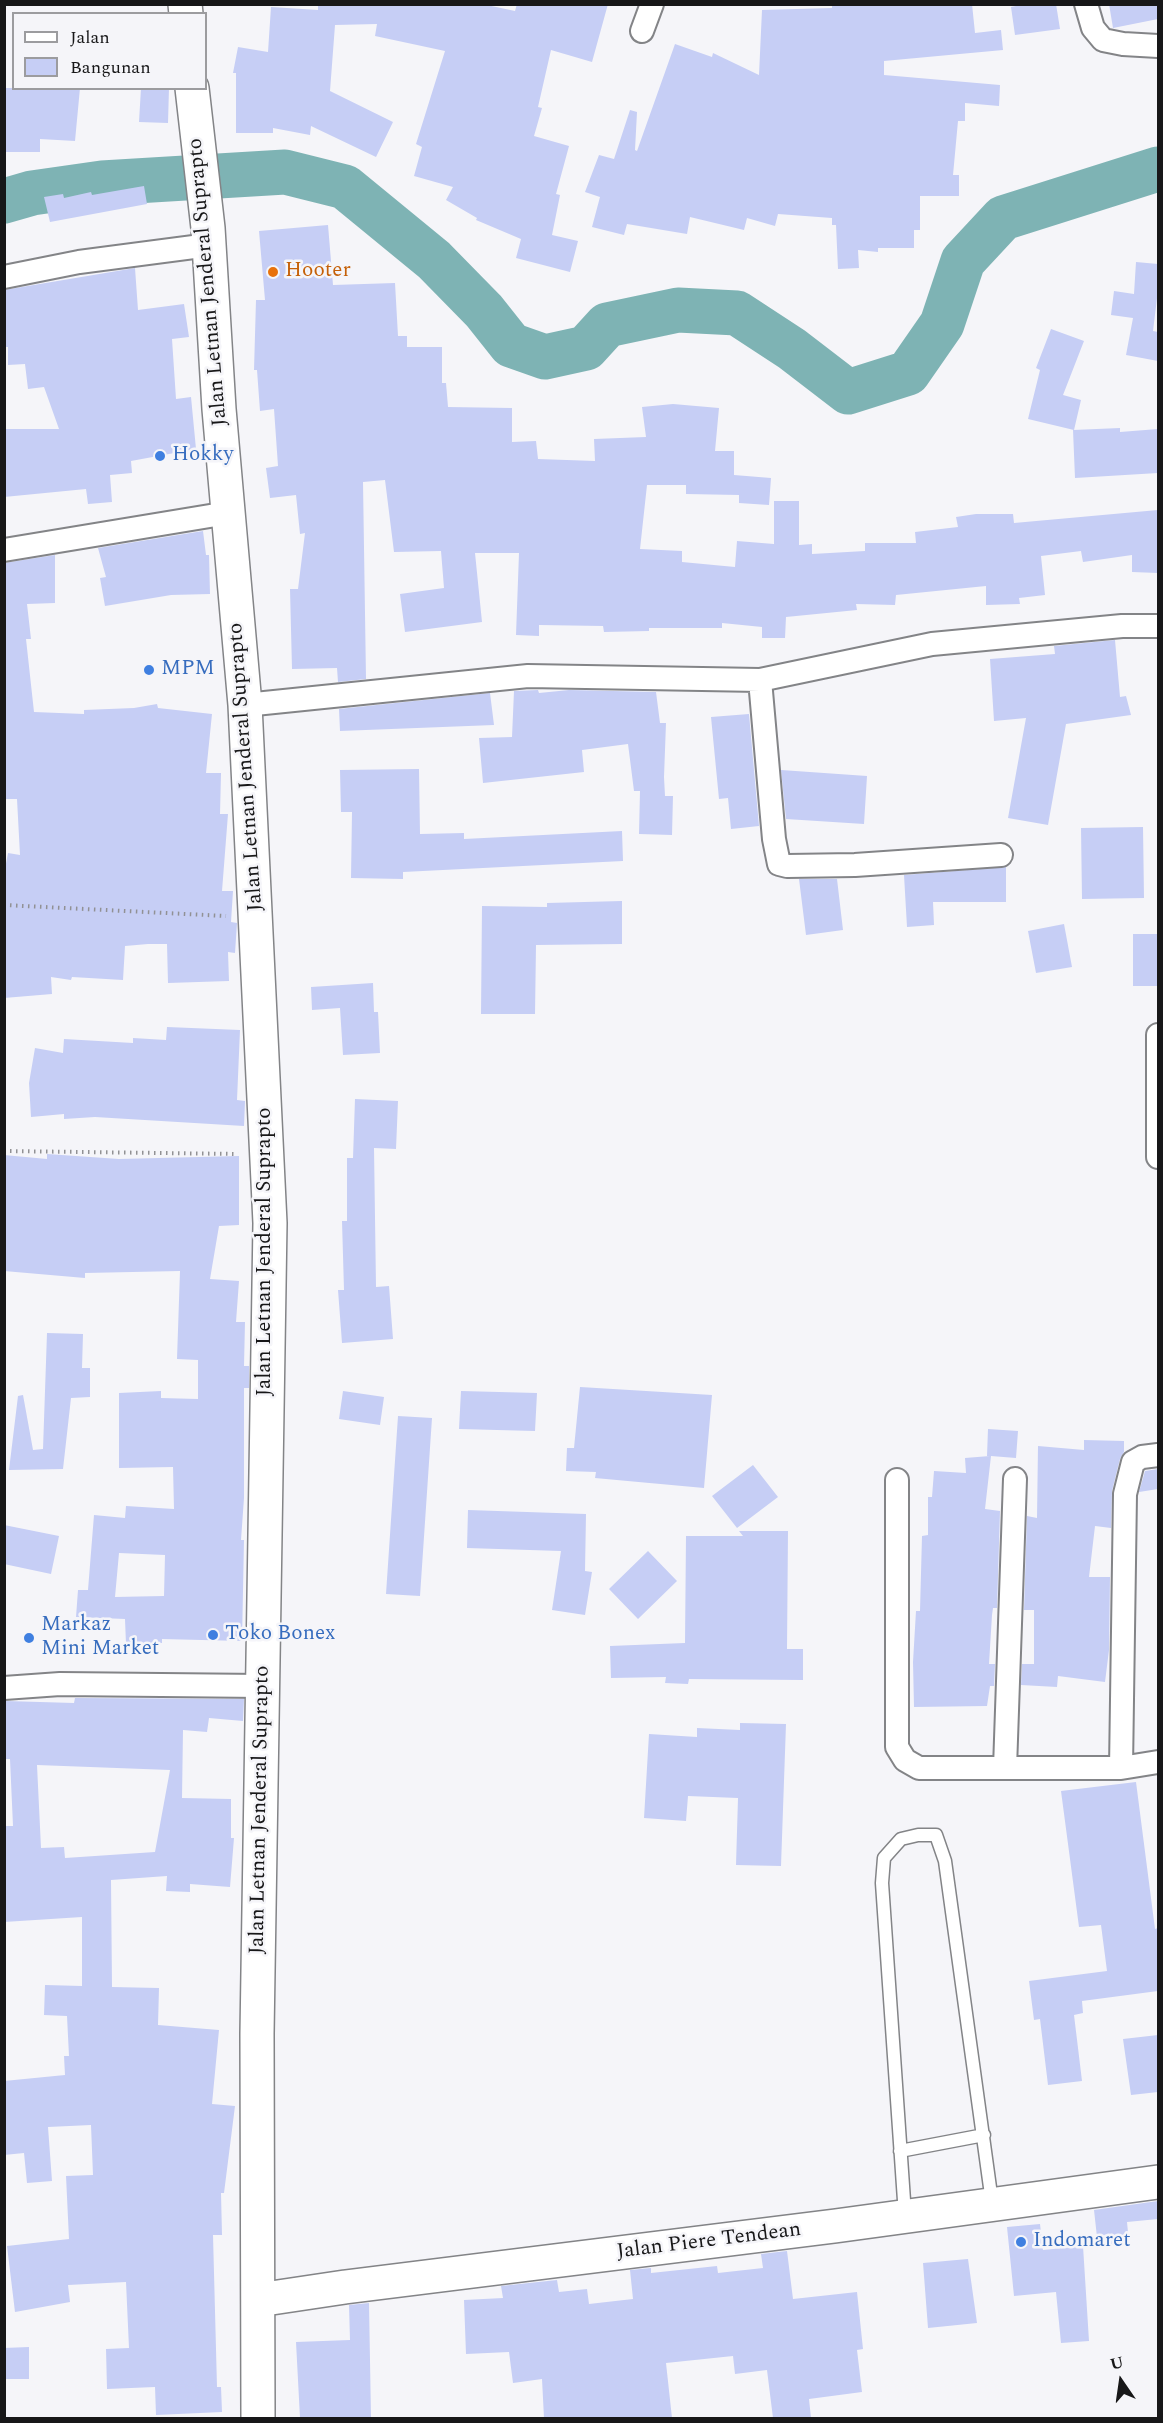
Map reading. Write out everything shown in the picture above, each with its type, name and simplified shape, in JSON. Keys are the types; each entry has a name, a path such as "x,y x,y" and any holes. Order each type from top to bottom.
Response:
{"main road":[{"name":"Jalan Letnan Jenderal Suprapto","path":"192,90 209,237 228,513 245,705 270,1223 257,2033 258,2418"},
{"name":"Jalan Piere Tendean","path":"258,2300 1158,2182"}],"street":[{"path":"642,31 652,4"},
{"path":"1086,4 1093,28 1103,40 1123,45 1158,46"},
{"path":"4,277 209,237"},
{"path":"4,550 228,513"},
{"path":"245,705 528,675 760,680 932,644 1122,626 1158,626"},
{"path":"760,680 774,839 779,864 787,866 855,865 1001,855"},
{"path":"1158,1035 1158,1157"},
{"path":"1121,1768 1125,1494 1133,1462 1142,1456 1158,1455"},
{"path":"1005,1768 1015,1479"},
{"path":"897,1480 897,1747 905,1760 919,1768 1121,1768 1158,1762"},
{"path":"4,1688 60,1684 263,1686"}],"lane":[{"path":"905,2216 882,1883 884,1858 901,1839 918,1835 936,1836 945,1861 993,2204"},
{"path":"900,2151 984,2135"}],"path":[{"path":"4,905 257,917"},
{"path":"4,1151 267,1154"}],"building":[{"path":"318,4 482,4 515,11 517,4 608,4 592,62 551,50 538,107 542,108 534,136 569,146 556,194 560,195 552,235 578,241 570,272 516,258 521,239 476,220 477,218 446,200 453,187 414,176 422,147 416,144 445,51 375,36 377,24 335,25 330,91 393,122 376,157 311,126 310,135 273,128 273,133 236,133 236,73 233,73 238,47 268,52 271,7 318,10"},
{"path":"832,4 972,4 975,33 1001,30 1003,50 884,61 884,75 1000,85 999,106 965,103 965,121 958,121 953,175 959,175 959,196 920,196 920,230 914,230 914,248 878,248 878,252 858,250 859,268 838,269 836,225 832,225 832,218 778,214 775,226 747,218 744,230 690,217 687,234 627,224 624,235 592,227 600,197 585,192 599,155 614,159 630,110 637,112 635,150 637,151 675,44 712,57 713,53 759,75 762,10 832,8"},
{"path":"1026,4 1056,4 1060,29 1015,35 1011,7"},
{"path":"1109,4 1158,4 1158,19 1113,28"},
{"path":"4,88 80,90 75,141 40,139 40,152 4,152"},
{"path":"141,90 169,90 168,123 139,122"},
{"path":"144,186 147,204 50,222 44,197 63,194 64,198 91,192 92,195"},
{"path":"328,225 333,285 395,283 398,336 407,336 407,347 442,347 442,383 446,383 448,407 512,408 512,442 536,441 538,459 595,461 594,439 646,437 642,407 673,404 719,408 715,451 734,451 734,475 771,478 769,505 739,503 739,495 686,494 686,485 647,485 640,549 682,551 682,562 735,567 737,541 774,544 774,501 799,501 799,545 812,544 812,554 865,551 865,543 916,543 915,532 958,527 956,517 976,514 1013,514 1014,523 1158,510 1158,573 1132,572 1132,555 1083,562 1081,551 1041,556 1045,595 1019,598 1020,604 986,605 986,586 896,595 895,605 856,604 857,610 786,617 785,638 762,638 762,627 722,623 722,628 649,628 649,631 604,632 603,626 539,625 539,636 516,635 519,553 475,553 482,622 405,632 400,594 444,588 441,551 394,552 385,480 363,482 366,679 338,682 337,668 292,669 290,589 298,589 305,533 300,534 296,495 270,498 266,468 278,466 274,409 260,411 257,370 254,370 256,300 265,300 259,231"},
{"path":"1136,262 1158,264 1158,290 1153,331 1158,332 1158,361 1126,355 1133,318 1111,315 1114,291 1134,294"},
{"path":"135,268 138,310 184,304 189,337 172,339 176,399 191,397 196,449 131,461 132,473 110,475 112,502 88,504 86,489 4,497 4,429 59,429 44,387 28,389 25,364 8,365 8,347 4,347 4,290"},
{"path":"1051,329 1084,341 1063,395 1081,400 1074,430 1028,419 1040,370 1036,368"},
{"path":"1120,428 1120,432 1158,429 1158,473 1075,478 1073,430"},
{"path":"203,531 206,555 209,555 210,594 171,595 105,606 100,578 106,577 98,548"},
{"path":"55,555 55,603 27,604 31,639 26,639 34,712 84,714 84,710 134,708 157,704 158,708 212,714 206,773 221,773 220,814 228,814 222,891 233,891 231,922 237,923 235,953 228,952 229,981 168,983 167,944 148,944 125,946 123,980 72,977 71,980 51,977 52,994 4,998 4,874 8,853 20,855 17,799 4,799 4,563"},
{"path":"1115,640 1120,697 1126,696 1131,715 1066,724 1048,825 1008,818 1026,718 994,721 990,659 1055,654 1054,646"},
{"path":"538,690 539,693 569,690 656,692 660,723 666,723 665,796 673,796 672,835 639,834 640,791 634,791 628,744 582,750 584,772 483,783 479,738 512,737 514,691"},
{"path":"490,693 494,725 340,731 339,709"},
{"path":"749,714 759,826 731,829 728,798 719,799 711,717"},
{"path":"419,769 420,834 464,833 464,839 622,831 623,861 403,872 403,879 351,878 352,812 341,812 340,770"},
{"path":"781,770 867,776 864,824 786,819"},
{"path":"1143,827 1144,898 1082,899 1081,828"},
{"path":"1006,867 1006,902 933,902 934,925 907,927 904,875"},
{"path":"799,879 837,879 843,930 806,935"},
{"path":"622,901 622,944 536,945 535,1014 481,1014 482,906 547,907 547,903"},
{"path":"1064,924 1072,967 1036,973 1028,931"},
{"path":"1133,934 1158,934 1158,986 1133,986"},
{"path":"373,983 374,1012 378,1012 380,1053 343,1055 340,1008 312,1010 311,987"},
{"path":"167,1027 240,1030 237,1100 245,1101 244,1126 95,1117 64,1119 64,1114 31,1117 29,1083 35,1048 63,1053 64,1039 133,1043 133,1038 166,1040"},
{"path":"355,1099 398,1101 396,1149 374,1148 376,1287 389,1286 393,1339 342,1343 338,1290 344,1290 342,1221 347,1221 347,1158 353,1158"},
{"path":"47,1154 119,1159 239,1156 239,1225 219,1226 210,1279 239,1281 236,1322 245,1322 244,1366 249,1366 249,1388 244,1388 242,1641 162,1639 162,1643 126,1644 125,1619 76,1617 78,1590 88,1590 94,1515 125,1518 126,1506 174,1509 173,1467 119,1468 119,1393 161,1391 161,1398 198,1399 198,1360 177,1359 180,1271 85,1273 85,1278 4,1271 4,1155 47,1159","holes":["119,1553 165,1555 164,1596 115,1597"]},
{"path":"47,1333 83,1334 82,1368 90,1368 90,1397 71,1398 63,1469 9,1470 18,1396 23,1395 33,1450 43,1449"},
{"path":"580,1387 712,1395 704,1488 595,1478 596,1472 566,1471 567,1448 574,1448"},
{"path":"343,1391 384,1397 380,1425 339,1419"},
{"path":"461,1391 537,1393 535,1431 459,1429"},
{"path":"398,1416 432,1418 420,1596 386,1594"},
{"path":"988,1429 1018,1431 1016,1458 991,1456 985,1509 1000,1511 997,1608 993,1608 992,1615 989,1664 995,1664 994,1686 990,1686 987,1706 914,1707 913,1662 916,1611 920,1611 922,1536 928,1535 928,1497 932,1497 934,1471 966,1473 965,1458 990,1456 987,1456"},
{"path":"1084,1440 1124,1441 1124,1452 1112,1491 1111,1528 1095,1526 1089,1577 1110,1577 1109,1650 1105,1682 1058,1676 1057,1687 1021,1685 1022,1664 1034,1664 1034,1610 1024,1610 1027,1516 1037,1518 1038,1446 1084,1450"},
{"path":"753,1465 778,1497 737,1528 712,1496"},
{"path":"1158,1469 1158,1489 1139,1492 1145,1471"},
{"path":"468,1510 586,1514 585,1571 592,1572 585,1615 552,1610 561,1551 467,1548"},
{"path":"4,1525 59,1536 51,1574 4,1564"},
{"path":"739,1531 788,1531 787,1649 803,1649 803,1680 689,1679 688,1684 665,1683 666,1677 611,1678 610,1646 685,1643 686,1536 743,1536"},
{"path":"648,1551 677,1581 638,1619 609,1589"},
{"path":"75,1698 244,1699 243,1721 209,1718 207,1732 183,1730 182,1798 231,1799 231,1838 234,1838 230,1887 190,1884 190,1892 166,1891 167,1876 111,1880 112,1987 159,1988 158,2025 219,2030 212,2104 235,2106 224,2193 221,2193 222,2235 213,2235 217,2387 221,2387 222,2412 156,2415 155,2387 107,2389 106,2349 129,2348 126,2282 68,2285 70,2302 15,2312 7,2246 69,2239 66,2176 93,2175 91,2125 48,2127 52,2181 27,2183 24,2153 4,2155 4,2081 65,2075 64,2056 69,2056 67,2016 44,2015 45,1985 82,1986 82,1917 4,1922 4,1826 13,1826 10,1759 4,1759 6,1701 74,1703","holes":["37,1765 170,1770 155,1852 65,1858 64,1847 41,1848"]},
{"path":"740,1723 786,1724 781,1866 736,1865 738,1798 688,1796 686,1821 644,1818 649,1734 697,1737 697,1728 740,1730"},
{"path":"1136,1782 1155,1929 1158,1928 1158,1991 1082,2001 1083,2013 1074,2015 1082,2081 1048,2085 1040,2019 1034,2020 1029,1981 1107,1971 1101,1925 1079,1927 1061,1791"},
{"path":"1158,2035 1158,2092 1131,2095 1123,2039"},
{"path":"1158,2201 1158,2219 1127,2222 1129,2243 1098,2246 1094,2210"},
{"path":"1040,2224 1043,2250 1083,2246 1089,2341 1061,2343 1056,2292 1014,2296 1007,2227"},
{"path":"787,2251 793,2299 857,2292 863,2349 857,2350 862,2392 809,2399 811,2418 773,2418 767,2370 735,2374 733,2356 666,2363 672,2418 544,2418 542,2379 513,2383 509,2352 466,2354 464,2300 503,2298 501,2286 557,2280 559,2292 587,2289 589,2304 633,2299 630,2270 651,2268 651,2273 717,2266 718,2273 763,2268 761,2254"},
{"path":"968,2259 977,2323 928,2328 923,2263"},
{"path":"369,2303 371,2418 300,2418 296,2342 350,2340 349,2305"},
{"path":"29,2347 29,2379 4,2379 4,2348"}],"waterway":[{"path":"4,201 32,193 102,183 285,172 345,187 434,260 484,311 511,345 545,357 586,348 607,325 678,310 737,313 792,349 848,392 908,373 942,324 963,261 1003,218 1158,169"}],"place":[{"name":"Hooter","path":"273,272"},
{"name":"Hokky","path":"160,456"},
{"name":"MPM","path":"149,670"},
{"name":"Toko Bonex","path":"213,1635"},
{"name":"Markaz Mini Market","path":"29,1638"},
{"name":"Indomaret","path":"1021,2242"}]}
